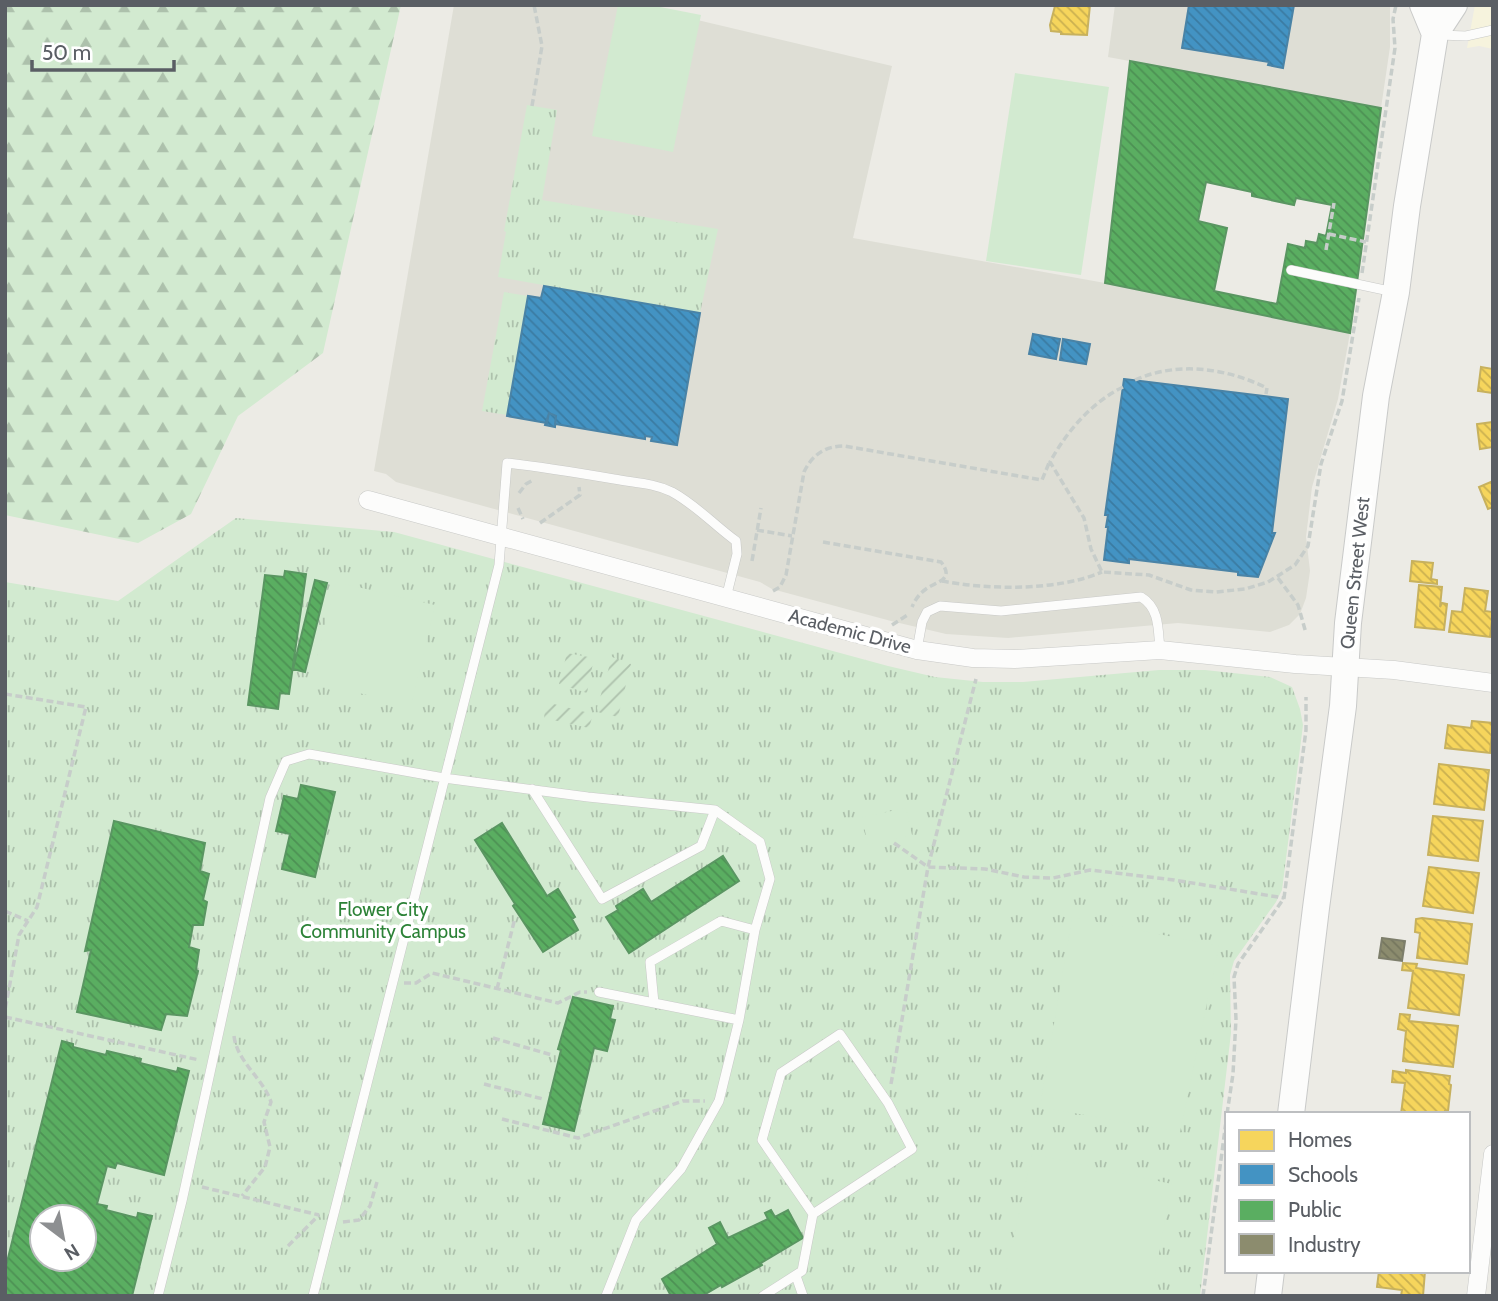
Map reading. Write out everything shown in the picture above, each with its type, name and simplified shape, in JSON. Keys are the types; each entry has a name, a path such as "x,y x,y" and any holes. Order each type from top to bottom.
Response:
{"main road":[{"path":"1423,5 1435,34"},
{"name":"Queen Street West","path":"1291,1112 1343,706 1348,622 1376,396 1396,292 1435,34 1454,5"},
{"path":"1268,1296 1271,1273"}],"street":[{"name":"Academic Drive","path":"368,500 917,650 973,658 1015,659 1160,650 1394,670 1493,683"},
{"path":"1476,1296 1493,1154"}],"lane":[{"path":"1435,34 1466,36 1493,30"},
{"path":"1291,270 1396,292"},
{"path":"313,1296 499,565 508,463 622,481 646,482 671,492 704,513 736,541 737,554 726,598"},
{"path":"917,650 922,622 927,612 940,606 1002,611 1141,597 1149,601 1154,610 1160,650"},
{"path":"158,1296 182,1201 270,798 286,761 309,754 444,778 715,810 760,842 770,879 755,930 739,1020 719,1101 681,1169 636,1220 606,1296"},
{"path":"532,789 603,899 701,846 715,810"},
{"path":"654,1003 650,961 721,921 755,930"},
{"path":"599,992 739,1020"},
{"path":"763,1296 802,1271 813,1214 762,1140 781,1073 840,1034 888,1102 912,1149 813,1214"},
{"path":"796,1276 803,1296"}],"path":[{"path":"532,106 542,46 534,5"},
{"path":"1365,250 1395,48 1393,19 1396,5"},
{"path":"1326,250 1334,204"},
{"path":"1329,234 1366,242"},
{"path":"942,581 973,586 1014,586 1074,581 1102,572 1129,572 1149,575 1191,590 1216,592 1245,589 1278,578 1295,565 1310,537 1317,486 1342,401 1356,316"},
{"path":"1135,380 1161,372 1202,369 1257,383 1267,388 1266,394"},
{"path":"774,592 786,575 804,472 818,453 834,446 1042,480 1068,434 1089,410 1123,387"},
{"path":"1050,462 1084,519 1091,549 1102,572"},
{"path":"523,519 517,503 520,491 530,481 541,479"},
{"path":"540,523 580,495 579,487 573,485"},
{"path":"752,561 761,508"},
{"path":"757,530 792,536"},
{"path":"823,542 941,562 946,576 923,591 915,600 911,613 892,625"},
{"path":"1278,578 1298,605 1306,633"},
{"path":"888,1102 928,867 976,679"},
{"path":"5,694 86,707 37,907 19,935 5,1010"},
{"path":"1227,1112 1233,1074 1234,977 1238,964 1284,898 1306,730 1306,697"},
{"path":"894,843 928,867 985,869 1024,877 1053,878 1090,870 1174,880 1284,898"},
{"path":"5,911 28,921"},
{"path":"498,989 515,918"},
{"path":"392,983 416,983 432,973 558,1003 580,992 599,992"},
{"path":"5,1017 199,1060"},
{"path":"234,1036 244,1059 267,1091 271,1102 264,1122 270,1147 265,1167 242,1196"},
{"path":"493,1038 552,1055"},
{"path":"484,1084 543,1099"},
{"path":"502,1119 578,1138 683,1101 719,1101"},
{"path":"1203,1296 1225,1129"},
{"path":"332,1218 347,1223 359,1220 370,1206 377,1182"},
{"path":"202,1187 319,1215 288,1246"}],"shaded area":[{"path":"454,5 634,5 892,66 853,238 1105,283 1350,333 1338,399 1312,487 1306,537 1310,571 1306,598 1300,614 1289,625 1270,632 1178,623 1008,638 946,634 772,589 760,582 396,482 386,474 374,471"},
{"path":"1115,5 1390,5 1390,47 1381,108 1108,57"},
{"path":"1475,5 1493,5 1493,49 1479,46 1467,48"}],"green space":[{"path":"5,5 401,5 323,353 238,416 191,514 138,543 5,515"},
{"path":"618,5 650,5 701,15 673,152 592,136"},
{"path":"1015,73 1109,87 1081,275 986,261"},
{"path":"527,105 557,110 542,200 718,229 700,313 498,277"},
{"path":"504,292 528,296 507,415 482,411"},
{"name":"Flower City Community Campus","path":"236,518 394,532 935,677 983,682 1023,682 1159,670 1205,670 1270,677 1292,687 1303,725 1282,890 1234,961 1230,975 1231,1033 1200,1296 5,1296 5,582 118,601"},
{"path":"336,582 435,605 411,706 311,681"},
{"path":"567,653 594,658 587,693 559,684"},
{"path":"612,657 631,664 618,717 598,712 597,708"},
{"path":"546,702 593,714 589,728 544,718"},
{"path":"906,808 912,835 868,845 862,817"},
{"path":"1072,917 1219,946 1180,1132 1040,1107"},
{"path":"1032,1154 1172,1184 1151,1296 1001,1296"}],"building: Homes":[{"path":"1049,5 1090,5 1087,35 1051,31 1055,6"},
{"path":"1481,367 1493,369 1493,393 1478,391"},
{"path":"1493,422 1493,447 1480,449 1477,424"},
{"path":"1493,481 1493,507 1488,509 1479,487"},
{"path":"1412,561 1433,563 1431,579 1437,580 1437,584 1410,581"},
{"path":"1419,585 1442,587 1440,607 1442,603 1447,604 1444,630 1415,627"},
{"path":"1465,588 1488,591 1485,611 1493,612 1490,637 1449,632 1452,611 1462,612"},
{"path":"1472,721 1493,723 1490,753 1445,748 1448,725 1471,728"},
{"path":"1439,764 1489,770 1484,810 1434,804"},
{"path":"1433,816 1483,821 1478,861 1428,855"},
{"path":"1429,867 1479,873 1473,913 1423,906"},
{"path":"1416,919 1472,924 1467,964 1417,958 1420,933 1415,932"},
{"path":"1403,963 1417,964 1416,968 1464,975 1459,1015 1408,1008 1413,971 1402,970"},
{"path":"1400,1014 1410,1015 1409,1021 1458,1026 1453,1067 1403,1061 1406,1031 1398,1029"},
{"path":"1406,1070 1450,1076 1448,1111 1401,1112 1405,1083 1392,1082 1393,1071 1406,1073"},
{"path":"1379,1273 1425,1273 1423,1296 1401,1296 1402,1290 1377,1287"}],"building: Schools":[{"path":"1189,5 1294,5 1283,68 1268,65 1269,62 1182,48"},
{"path":"544,286 700,313 677,445 651,441 652,437 645,436 645,439 555,424 556,416 549,413 547,423 507,416 528,296 541,298"},
{"path":"1033,334 1060,339 1056,359 1029,354"},
{"path":"1063,339 1090,344 1086,364 1060,360"},
{"path":"1124,379 1288,399 1272,533 1275,533 1258,577 1238,575 1238,572 1129,559 1129,563 1104,560 1108,527 1108,515 1105,515"},
{"path":"549,413 556,416 555,427 545,425"}],"building: Public":[{"path":"1130,61 1381,108 1350,333 1105,283"},
{"path":"1206,182 1294,205 1296,198 1332,205 1326,236 1319,234 1317,243 1306,241 1305,248 1288,244 1277,304 1214,291 1227,228 1198,221"},
{"path":"285,571 306,574 289,694 280,693 278,709 248,705 265,575 284,577"},
{"path":"315,580 327,583 305,672 293,669"},
{"path":"301,785 335,792 315,877 282,869 290,834 276,831 284,796 298,799"},
{"path":"114,821 205,843 200,871 209,874 203,900 207,902 203,925 193,925 189,947 199,950 198,971 187,1016 166,1014 161,1030 77,1012 91,950 85,951"},
{"path":"502,823 547,896 558,889 575,917 572,919 578,930 543,952 475,840"},
{"path":"723,856 739,881 629,953 606,917 618,910 616,906 643,889 651,902"},
{"path":"573,997 613,1006 610,1019 615,1020 607,1051 594,1048 574,1131 543,1124 561,1050 558,1049"},
{"path":"62,1041 73,1044 73,1047 106,1055 107,1051 141,1059 140,1063 177,1072 178,1068 189,1071 164,1175 117,1163 115,1168 107,1166 97,1203 28,1203 28,1273 98,1273 98,1204 107,1206 106,1210 137,1218 138,1213 152,1216 132,1296 5,1296 5,1270"},
{"path":"771,1210 775,1217 788,1210 803,1238 761,1263 762,1265 702,1296 671,1296 662,1279 717,1244 709,1228 720,1222 728,1238 768,1219 765,1213"}],"building: Industry":[{"path":"1382,938 1405,941 1402,961 1379,958"}]}
